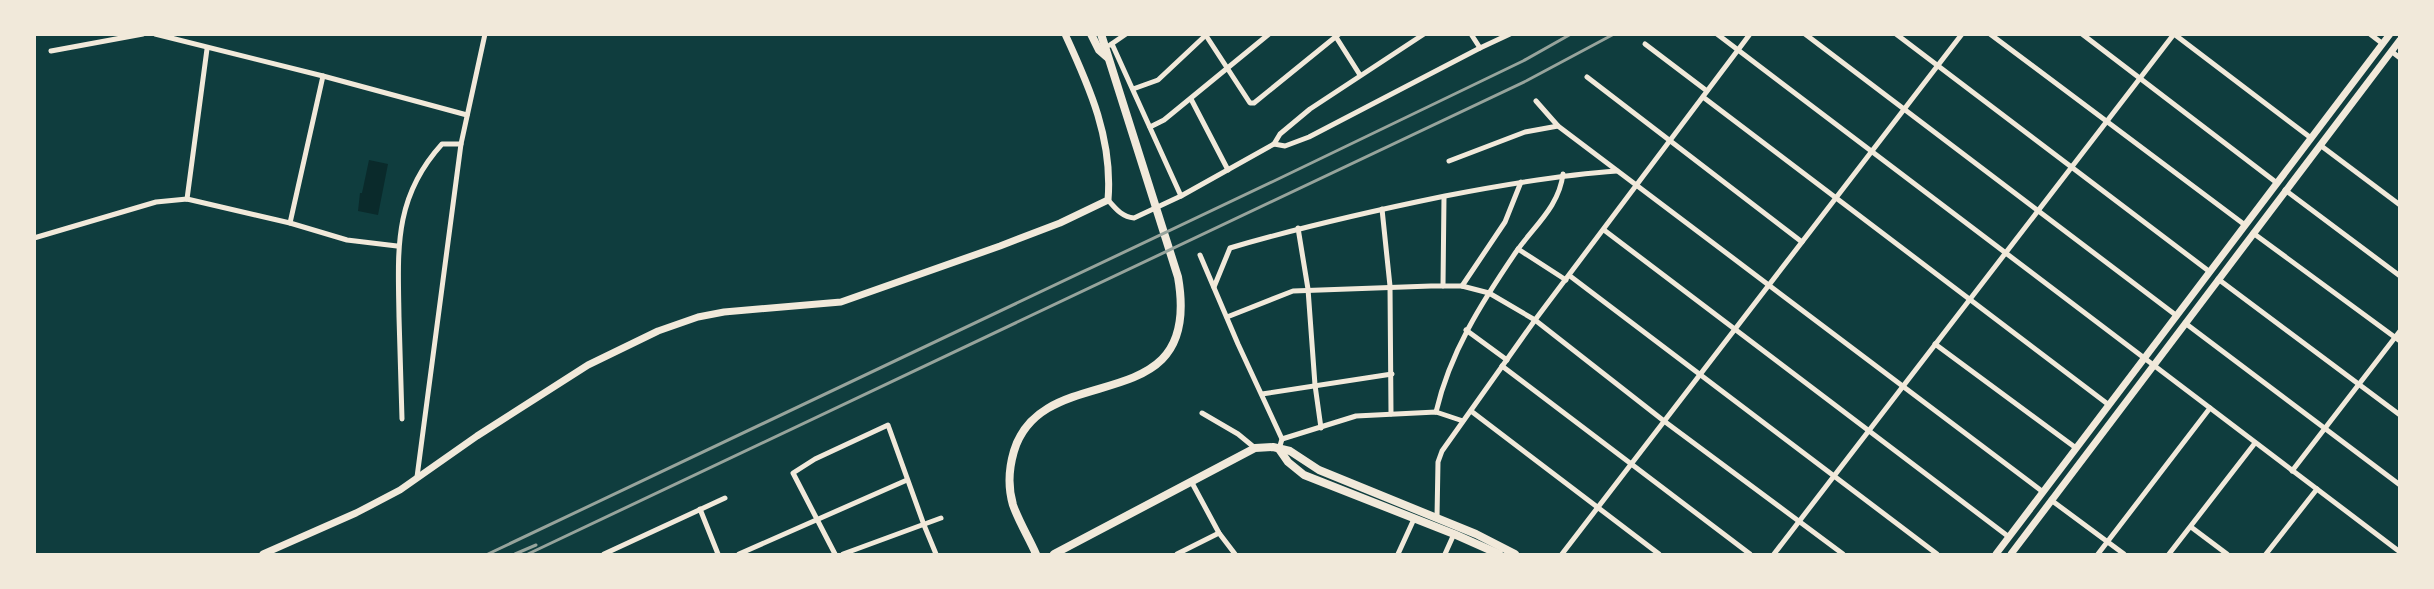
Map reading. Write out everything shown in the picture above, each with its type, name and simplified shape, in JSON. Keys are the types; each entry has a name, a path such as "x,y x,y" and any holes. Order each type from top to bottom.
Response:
{"main road":[{"path":"1091,34 1099,50 1107,57"},
{"path":"1036,555 1012,496 1011,463 1019,437 1028,425 1049,407 1076,396 1128,381 1153,368 1169,349 1180,323 1181,298 1178,277 1107,57 1109,46 1101,34"},
{"path":"1054,555 1255,448 1290,452 1319,470 1437,517 1515,555"},
{"path":"1279,449 1288,462 1304,475 1454,534 1498,555"},
{"path":"1368,500 1372,492"}],"street":[{"path":"51,51 143,34"},
{"path":"155,34 207,49 323,75 467,115"},
{"path":"417,477 461,144 485,34"},
{"path":"1065,34 1095,104 1107,145 1110,176 1108,200 1126,218 1134,218 1181,196 1274,144 1280,134 1295,122 1360,75 1424,34"},
{"path":"1126,34 1109,46 1133,90 1181,196"},
{"path":"1150,127 1164,120 1191,99 1269,34"},
{"path":"1471,34 1480,48"},
{"path":"1274,144 1285,146 1309,137 1510,34"},
{"path":"1717,34 2400,552"},
{"path":"1437,517 1439,456 1535,321 1750,34"},
{"path":"1805,34 2177,316"},
{"path":"1896,34 2210,272"},
{"path":"1562,555 1962,34"},
{"path":"1990,34 2245,225"},
{"path":"2082,34 2277,183"},
{"path":"1774,555 2174,34 2312,138"},
{"path":"2370,34 2383,44"},
{"path":"1996,555 2390,34"},
{"path":"1133,90 1158,80 1206,35 1248,101 1254,103 1338,36 1360,75"},
{"path":"2011,555 2400,40"},
{"path":"1645,44 1836,198 2109,405"},
{"path":"187,199 207,49"},
{"path":"2391,51 2400,58"},
{"path":"290,223 323,75"},
{"path":"1587,77 1802,242"},
{"path":"1191,99 1228,170"},
{"path":"1536,100 1558,126 2043,492"},
{"path":"1449,161 1525,132 1558,126"},
{"path":"402,419 397,246 406,202 426,161 442,144 461,144"},
{"path":"2320,145 2400,205"},
{"path":"1214,286 1230,248 1298,228 1382,208 1563,174 1617,171"},
{"path":"1436,412 1442,385 1466,330 1518,249 1550,210 1562,186 1563,174"},
{"path":"1462,286 1505,222 1521,182"},
{"path":"2285,190 2400,276"},
{"path":"1443,286 1444,197"},
{"path":"34,238 156,202 187,199 290,223 347,240 397,246"},
{"path":"262,555 356,513 400,490 588,365 658,331 698,317 724,312 841,302 1000,246 1059,223 1108,200"},
{"path":"1382,208 1390,286 1391,414"},
{"path":"1298,228 1308,290 1315,385 1321,428"},
{"path":"1604,230 2009,537"},
{"path":"2253,233 2397,340"},
{"path":"1518,249 1568,278 1937,555"},
{"path":"1200,255 1282,439 1279,449"},
{"path":"2218,279 2400,415"},
{"path":"1227,316 1293,291 1390,286 1462,286 1489,293 1535,321 1843,555"},
{"path":"2185,323 2400,485"},
{"path":"1466,330 1507,360"},
{"path":"2292,471 2359,384 2397,340 2400,332"},
{"path":"1935,345 2076,448"},
{"path":"1502,366 1750,555"},
{"path":"1262,394 1392,374"},
{"path":"2098,555 2210,408"},
{"path":"1471,411 1659,555"},
{"path":"1282,439 1356,416 1436,412 1463,421"},
{"path":"1202,413 1238,434 1255,448"},
{"path":"835,555 794,471 888,425 936,555"},
{"path":"2169,555 2255,443"},
{"path":"739,555 907,480"},
{"path":"1191,481 1219,533 1236,555"},
{"path":"2266,555 2316,489"},
{"path":"604,555 615,552 725,498"},
{"path":"2051,500 2124,555"},
{"path":"700,509 718,555"},
{"path":"843,555 941,518"},
{"path":"1398,555 1414,519"},
{"path":"2191,527 2228,555"},
{"path":"1177,555 1219,533"},
{"path":"1444,555 1454,534"}],"water":[{"path":"369,160 388,164 378,215 358,211 360,193 362,193"}],"railway":[{"path":"488,554 1274,181 1523,61 1571,34"},
{"path":"528,554 1526,81 1614,34"},
{"path":"515,554 536,545"}]}
